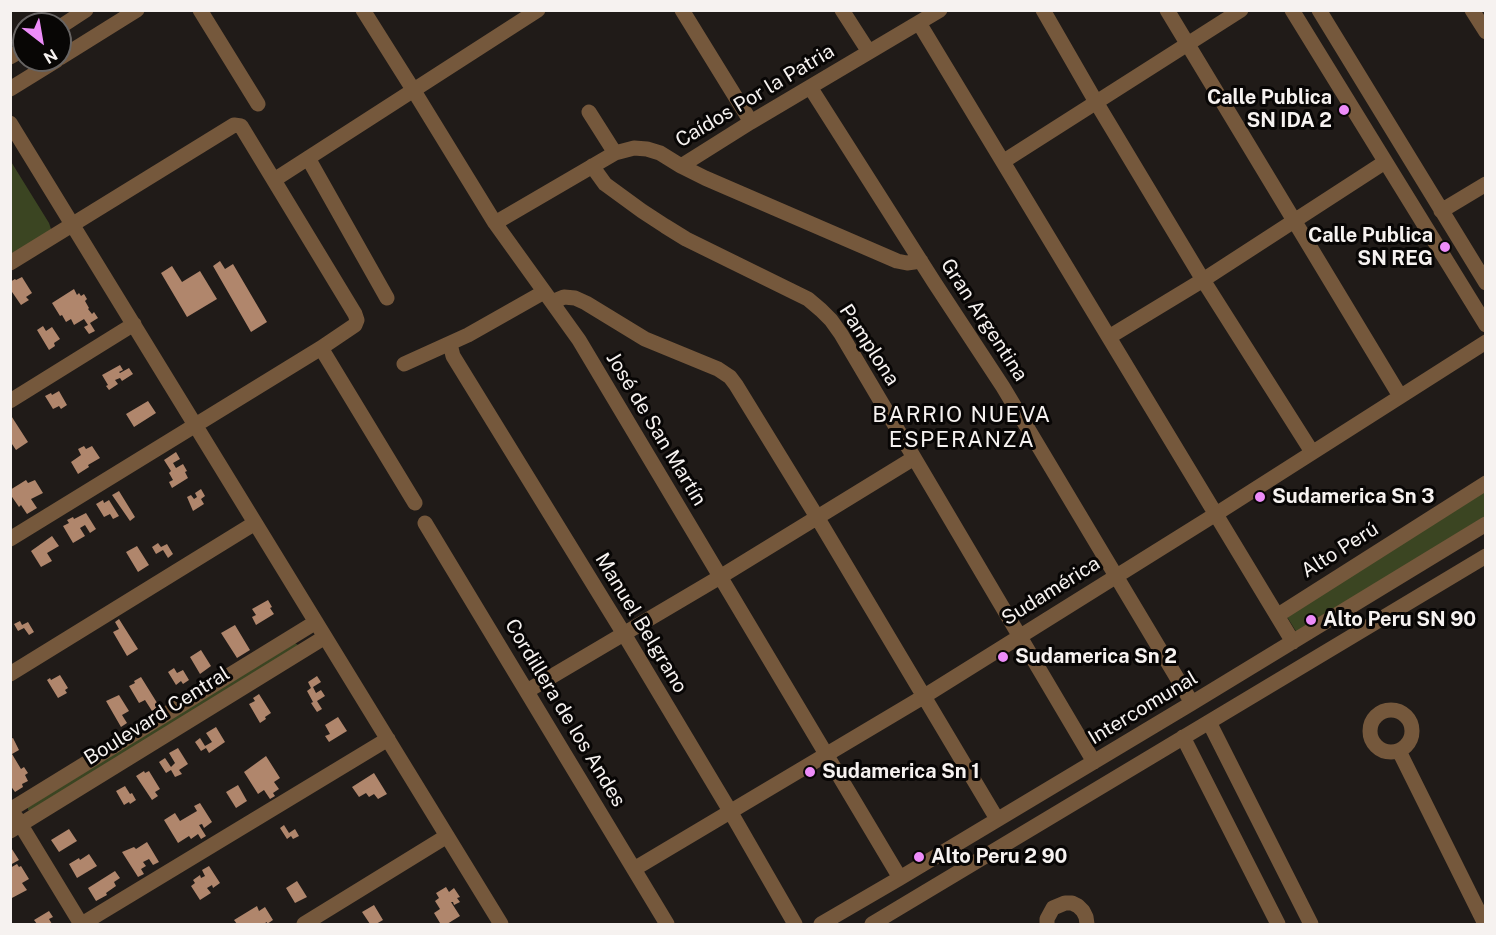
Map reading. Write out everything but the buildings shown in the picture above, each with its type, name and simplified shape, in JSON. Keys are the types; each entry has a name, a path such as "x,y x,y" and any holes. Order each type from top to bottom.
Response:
{"street":[{"path":"72,19 86,10"},
{"path":"72,51 137,10"},
{"path":"200,10 258,104"},
{"name":"José de San Martín","path":"363,10 495,223 579,340 900,878"},
{"path":"682,10 751,122"},
{"path":"842,10 868,52"},
{"name":"Caídos Por la Patria","path":"495,223 615,153 634,148 647,149 660,153 681,166 939,10"},
{"path":"1043,10 1203,279 1312,452"},
{"path":"1167,10 1400,396"},
{"path":"1004,161 1241,10"},
{"path":"1292,10 1485,325"},
{"path":"1319,10 1485,283"},
{"path":"1472,10 1485,31"},
{"path":"274,180 528,13"},
{"path":"919,23 1293,642"},
{"path":"10,89 38,72"},
{"name":"Gran Argentina","path":"810,87 1004,387 1192,703"},
{"path":"589,112 615,153"},
{"path":"10,123 501,924"},
{"path":"10,263 234,125 241,126 357,320 355,325 321,348 10,539"},
{"path":"308,159 387,298"},
{"path":"1109,338 1385,162"},
{"name":"Pamplona","path":"592,166 605,184 665,226 686,239 808,299 831,320 1094,762"},
{"path":"681,166 897,261 907,263 921,261"},
{"path":"1441,211 1485,184"},
{"path":"404,364 548,297 564,297 575,298 586,303 645,339 718,369 730,377 818,518 997,819"},
{"path":"10,400 134,324"},
{"name":"Sudamérica","path":"633,869 923,697 1485,342"},
{"name":"Manuel Belgrano","path":"450,344 453,356 624,634 795,924"},
{"path":"321,348 415,503"},
{"path":"527,691 914,459"},
{"name":"Alto Perú","path":"1278,615 1485,483"},
{"name":"Cordillera de los Andes","path":"425,523 667,924"},
{"path":"10,674 255,524"},
{"name":"Intercomunal","path":"821,924 1192,703 1485,524"},
{"path":"872,924 1485,556"},
{"name":"Boulevard Central","path":"11,810 316,622"},
{"name":"Boulevard Central","path":"15,828 325,637"},
{"path":"1209,722 1311,924"},
{"path":"1183,737 1278,924"},
{"path":"11,810 15,828 82,924 388,739"},
{"path":"1399,751 1485,924"},
{"path":"304,924 447,836"},
{"path":"1047,924 1049,913 1053,908 1072,903 1083,911 1087,924"}],"green space":[{"path":"10,160 51,229 49,233 10,259"},
{"path":"1485,486 1485,518 1297,633 1286,615"},
{"path":"295,643 298,646 31,811 28,810 28,807"}],"place":[{"name":"Calle Publica SN IDA 2","path":"1344,110"},
{"name":"Calle Publica SN REG","path":"1445,247"},
{"name":"Sudamerica Sn 3","path":"1260,497"},
{"name":"Alto Peru SN 90","path":"1311,620"},
{"name":"Sudamerica Sn 2","path":"1003,657"},
{"name":"Sudamerica Sn 1","path":"810,772"},
{"name":"Alto Peru 2 90","path":"919,857"}],"district":[{"name":"BARRIO NUEVA ESPERANZA","path":"962,428"}]}
